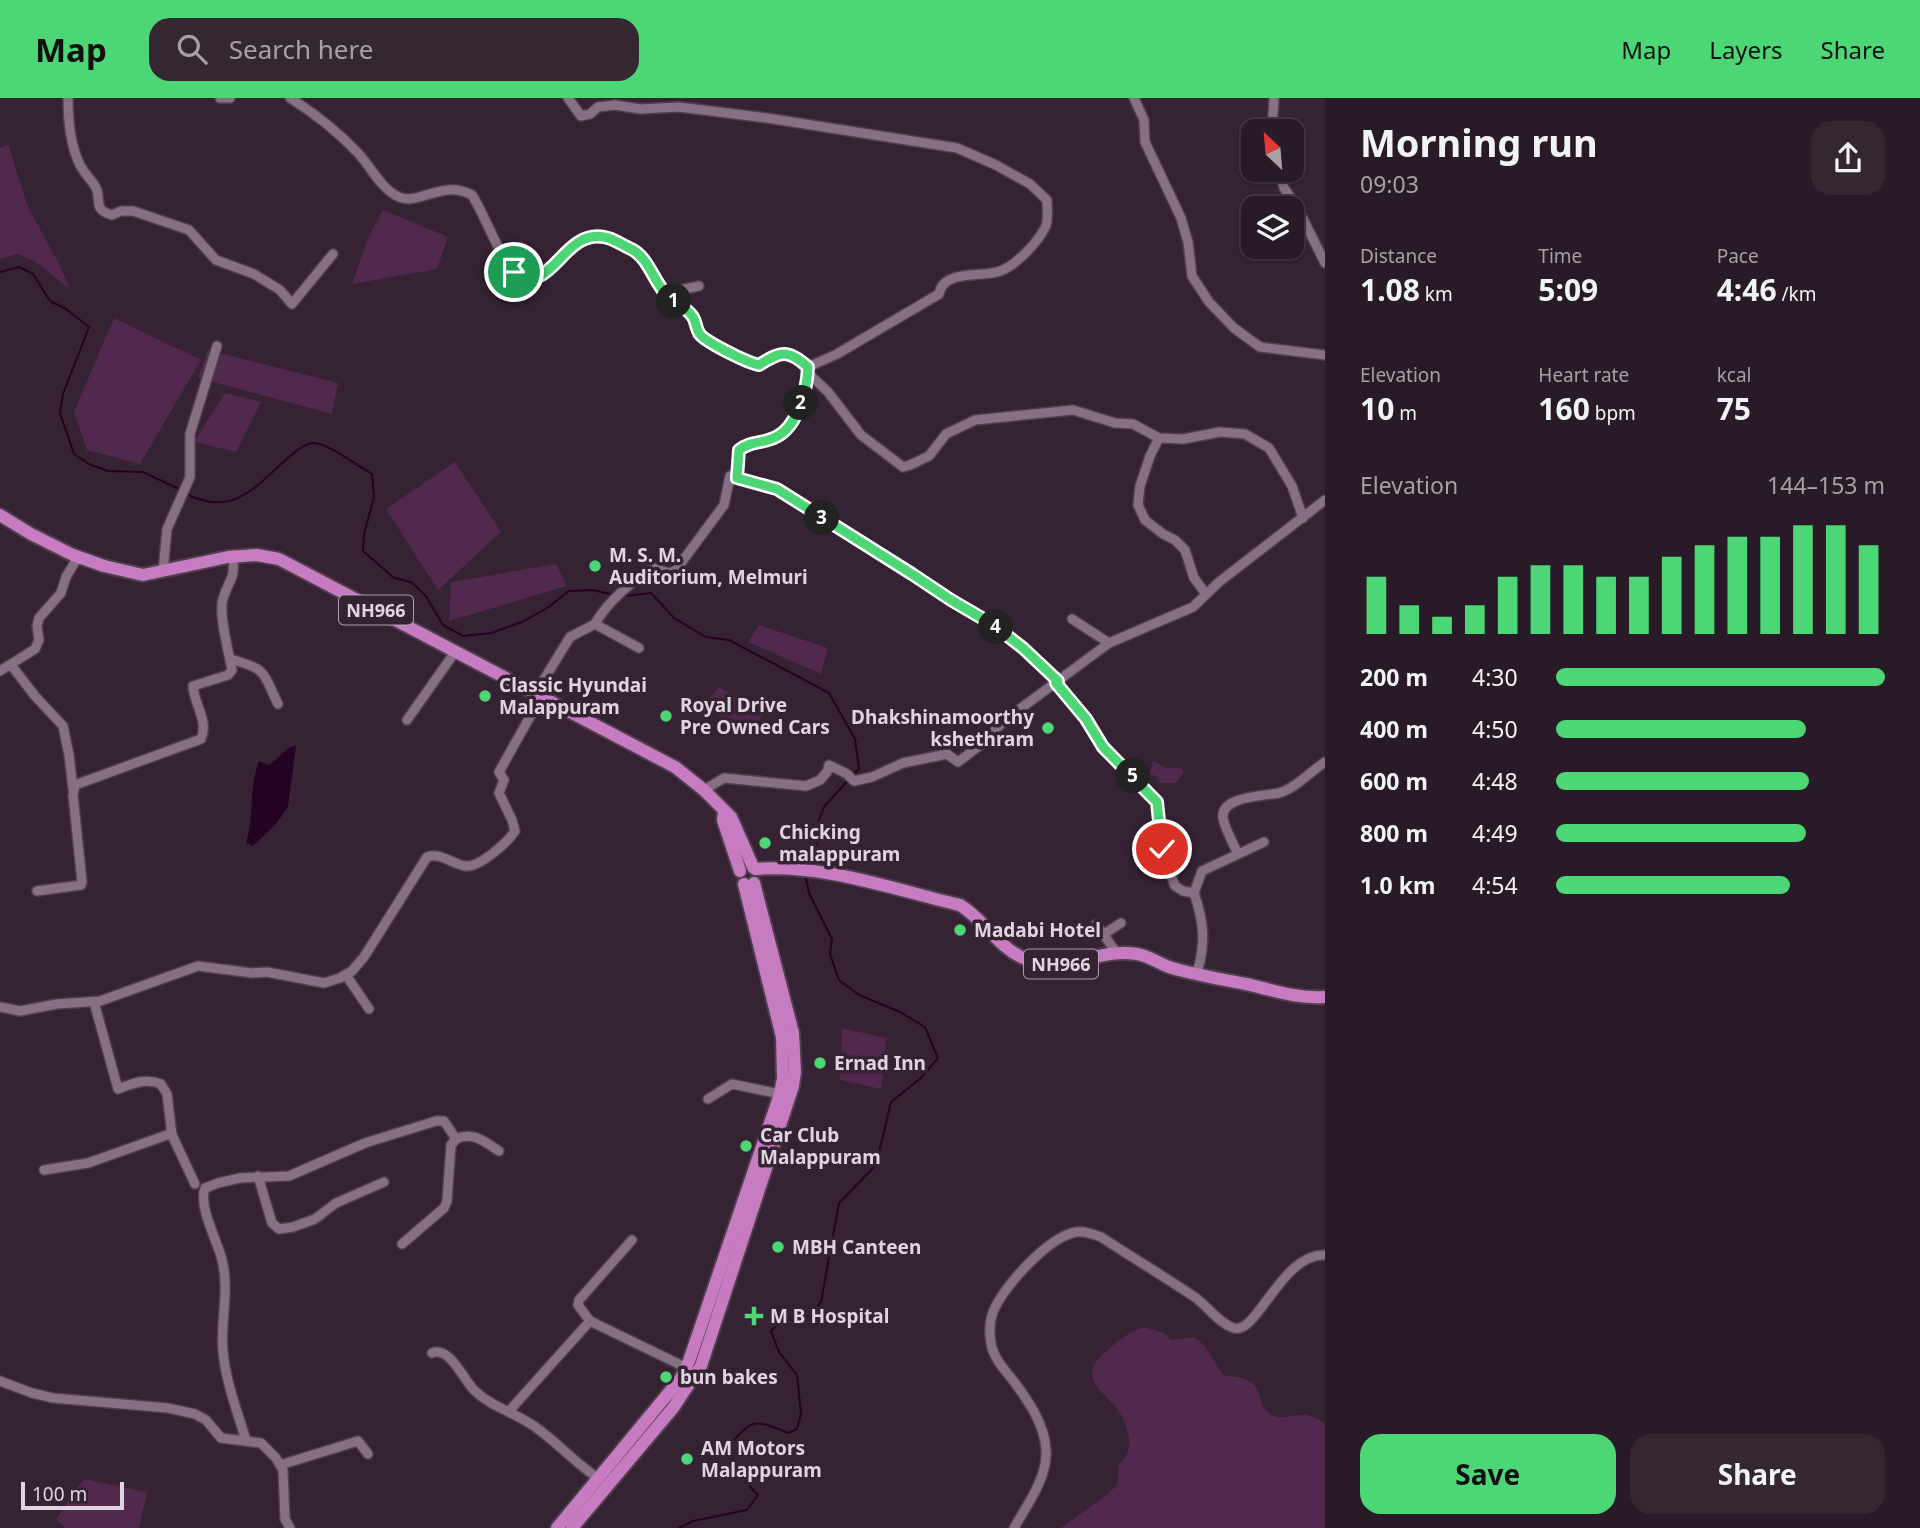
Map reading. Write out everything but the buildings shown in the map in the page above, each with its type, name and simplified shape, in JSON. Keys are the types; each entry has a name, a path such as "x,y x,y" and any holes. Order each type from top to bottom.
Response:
{"highway":[{"name":"NH966","path":"0,515 78,557 144,575 233,557 257,555 279,559 675,768 704,790 724,813 723,820 750,876 788,867 960,905 974,914 1020,957 1041,964 1059,964 1116,952 1140,954 1170,967 1292,996 1325,997"},
{"path":"572,1528 690,1385 701,1366 712,1311 780,1094 783,1078 782,1037 750,876"},
{"path":"557,1528 687,1368 712,1311 788,1104 795,1072 793,1033 750,876"}],"street":[{"path":"68,98 68,119 79,163 96,187 99,207 104,213 112,215 121,211 133,211 189,230 216,260 254,274 280,290 292,304 333,254"},
{"path":"220,98 230,98"},
{"path":"568,98 582,116 590,114 598,107 615,105 640,109 706,109 957,149 996,164 1030,184 1047,200 1047,226 1020,259 998,272 954,278 940,288 939,295 808,370 794,419 783,433 774,439 748,443 739,450 737,478"},
{"path":"1134,98 1143,120 1146,142 1181,218 1188,242 1192,276 1209,302 1234,328 1260,347 1325,355"},
{"path":"1273,119 1274,98"},
{"path":"296,99 357,153 394,195 404,200 453,188 472,195 514,272 523,279 534,279 548,272 573,245 590,237 605,237 636,251 655,274 664,293 693,316 699,333 705,340 746,362 759,365 786,353 797,356 861,435 903,467 929,456 946,434 960,425 989,416 1073,411 1115,423 1133,424 1159,438 1183,439 1220,432 1245,434 1269,448 1292,486 1303,519"},
{"path":"1282,182 1325,263"},
{"path":"664,293 699,286"},
{"path":"163,571 167,529 190,477 190,434 218,346"},
{"path":"1159,438 1140,486 1138,505 1145,520 1185,550 1194,578 1206,594"},
{"path":"0,1007 20,1011 57,1004 94,1002 134,991 198,966 252,974 267,972 324,983 346,975 364,957 427,857 432,855 467,867 477,864 509,841 514,831 512,820 499,793 504,780 499,772 570,637 594,624 601,612 643,574 654,568 668,573 675,571 724,505 730,475 777,489 992,624 1023,648 1057,682 1086,719 1103,747 1157,802 1162,849 1175,886 1194,893"},
{"path":"704,790 724,778 806,786 820,780 829,765 850,777 872,777 903,763 947,754 958,762 1004,720 1109,643 1193,607 1262,547 1325,500"},
{"path":"0,671 35,649 39,640 39,618 61,593 65,577 78,557"},
{"path":"73,789 75,785 201,739 205,730 204,723 193,686 228,675 232,670 222,600 234,575 233,557"},
{"path":"1072,619 1109,643"},
{"path":"594,624 639,648"},
{"path":"407,720 455,652"},
{"path":"230,659 261,670 266,675 278,704"},
{"path":"12,665 35,696 63,726 73,789 82,882 80,886 73,888 37,891"},
{"path":"1238,854 1222,814 1225,808 1249,797 1280,793 1325,762"},
{"path":"1197,973 1203,953 1204,935 1194,893 1202,872 1264,842"},
{"path":"1096,923 1116,952"},
{"path":"1104,934 1121,923"},
{"path":"346,975 369,1009"},
{"path":"94,1002 118,1089 141,1081 150,1080 162,1084 167,1094 172,1135 192,1184 203,1192 226,1281 222,1350 246,1440"},
{"path":"708,1099 732,1084 780,1094"},
{"path":"203,1192 205,1188 218,1183 258,1176 289,1176 365,1143 436,1121 444,1121 456,1139"},
{"path":"44,1170 88,1163 129,1147 172,1135"},
{"path":"402,1244 444,1208 447,1201 451,1145 456,1139 470,1135 482,1139 499,1151"},
{"path":"258,1176 272,1223 279,1228 293,1227 315,1219 336,1203 384,1182"},
{"path":"1014,1528 1043,1474 1047,1452 1028,1401 995,1357 989,1327 994,1310 1015,1279 1044,1250 1075,1232 1101,1237 1198,1300 1234,1328 1248,1325 1280,1281 1293,1268 1313,1257 1325,1255"},
{"path":"632,1240 579,1300 580,1310 590,1321 687,1368"},
{"path":"509,1411 590,1321"},
{"path":"432,1353 445,1353 468,1384 495,1406 533,1426 598,1478"},
{"path":"0,1381 53,1398 168,1408 195,1414 206,1420 221,1438 261,1443 280,1465 285,1519 290,1528"},
{"path":"280,1465 358,1441 368,1454"}],"shaded area":[{"path":"8,144 28,207 70,289 36,262 18,254 0,259 0,148"},
{"path":"383,210 448,237 437,269 352,284 369,236"},
{"path":"114,318 201,360 140,464 87,450 74,412"},
{"path":"208,350 338,383 332,414 198,378"},
{"path":"225,393 261,402 236,452 194,442"},
{"path":"455,462 501,532 438,590 386,509"},
{"path":"556,564 567,586 449,621 451,582"},
{"path":"759,625 828,648 821,674 748,642"},
{"path":"719,687 764,712 753,733 701,708"},
{"path":"296,745 288,807 275,825 253,846 246,843 259,761 268,765"},
{"path":"1153,761 1167,768 1181,768 1184,772 1176,783 1160,783 1158,777 1150,774"},
{"path":"842,1028 886,1038 881,1089 840,1080"},
{"path":"1144,1327 1164,1333 1171,1340 1194,1337 1204,1345 1225,1376 1249,1381 1255,1386 1266,1410 1272,1415 1309,1415 1325,1424 1325,1528 1061,1528 1117,1485 1119,1464 1128,1451 1129,1435 1120,1413 1098,1388 1092,1372 1096,1362 1112,1346"},
{"path":"84,1479 147,1492 139,1528 66,1528 56,1519"}],"waterway":[{"path":"0,272 19,267 33,274 50,301 66,309 89,327 63,394 60,413 74,454 89,464 108,471 143,472 179,489"},
{"path":"187,494 205,501 234,500 259,484 301,447 311,443 320,444 372,474 374,497 364,534 363,551 394,578 411,582 426,596 443,625 463,636 491,633 522,622 569,591 592,590 611,594"},
{"path":"624,596 651,593 674,618 706,637 729,640 829,693 855,739 859,769 853,775"},
{"path":"809,866 816,850 818,822 824,807 849,779"},
{"path":"679,1528 693,1521 747,1510 758,1495 740,1473 731,1453 730,1445 744,1429 756,1424 769,1425 788,1433 797,1429 801,1414 797,1375 779,1352 771,1331 780,1322 810,1315 821,1302 839,1203 876,1165 891,1102 921,1078 938,1058 925,1027 900,1012 859,995 839,980 830,954 832,939 809,893 805,874"}],"place":[{"name":"M. S. M. Auditorium, Melmuri","path":"595,566"},
{"name":"Classic Hyundai Malappuram","path":"485,696"},
{"name":"Royal Drive Pre Owned Cars","path":"666,716"},
{"name":"Dhakshinamoorthy kshethram","path":"1048,728"},
{"name":"Chicking malappuram","path":"765,843"},
{"name":"Madabi Hotel","path":"960,930"},
{"name":"Ernad Inn","path":"820,1063"},
{"name":"Car Club Malappuram","path":"746,1146"},
{"name":"MBH Canteen","path":"778,1247"},
{"name":"M B Hospital","path":"754,1316"},
{"name":"bun bakes","path":"666,1377"},
{"name":"AM Motors Malappuram","path":"687,1459"}],"route":[{"path":"514,272 523,279 534,279 548,272 573,245 590,237 605,237 636,251 655,274 664,293 693,316 699,333 705,340 746,362 759,365 786,353 797,356 808,367 807,381 794,419 783,433 774,439 748,443 739,450 737,478 777,489 992,624 1023,648 1058,681 1056,683 1086,719 1103,747 1157,802 1162,849"}]}
